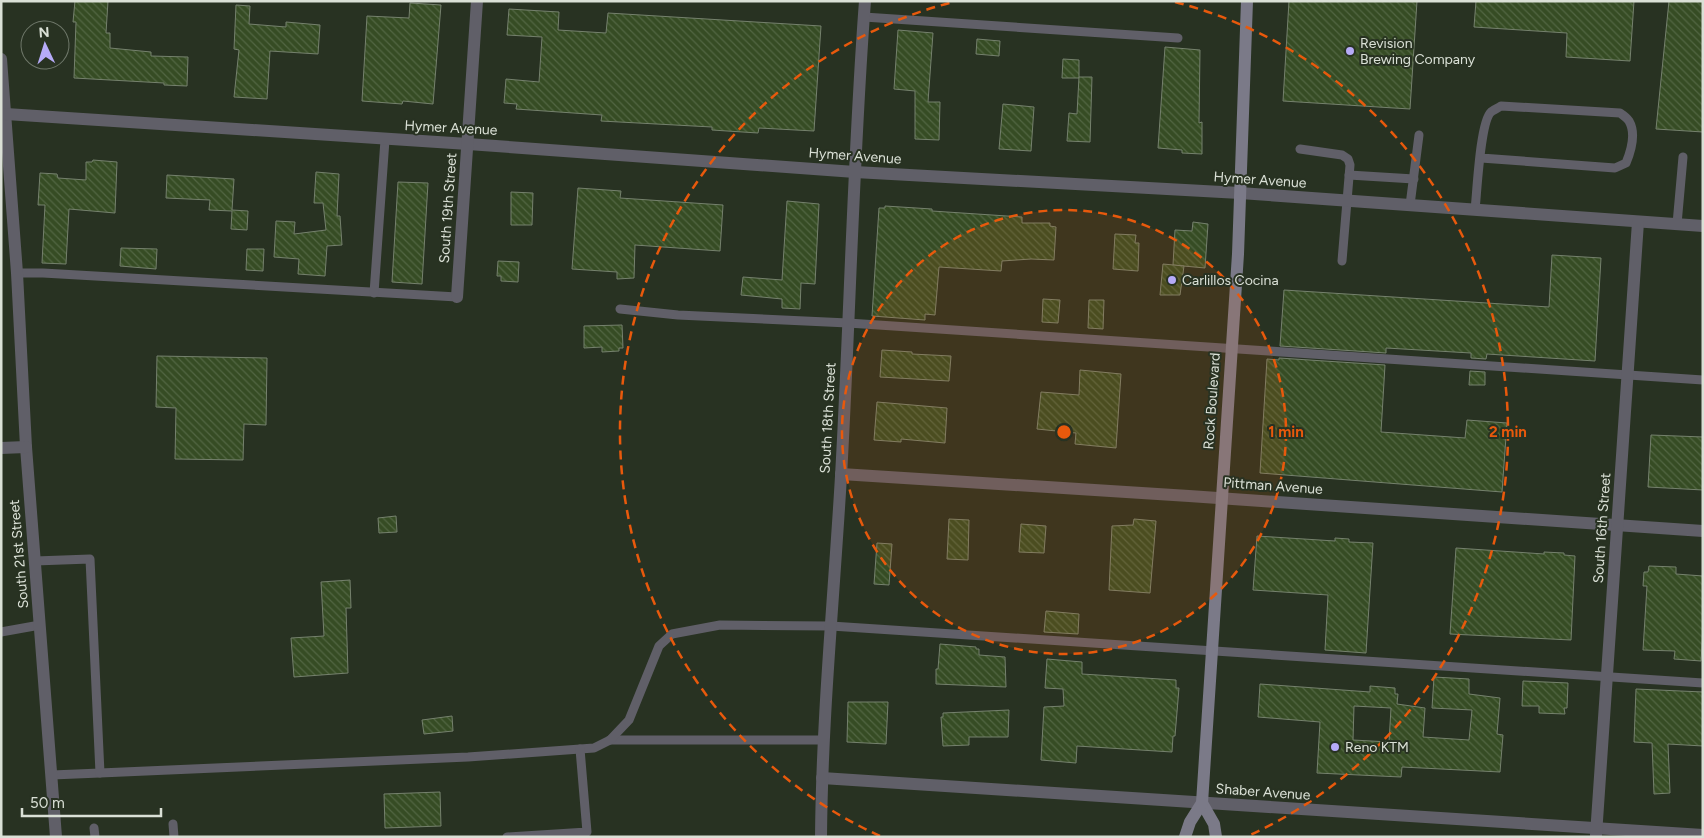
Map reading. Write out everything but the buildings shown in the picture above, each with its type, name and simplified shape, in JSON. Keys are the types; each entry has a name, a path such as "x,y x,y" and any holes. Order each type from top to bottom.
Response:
{"main road":[{"name":"Rock Boulevard","path":"1185,837 1190,822 1202,803 1240,193 1247,1"},
{"path":"1202,803 1214,824 1216,837"}],"street":[{"name":"South 19th Street","path":"457,297 477,1"},
{"name":"South 18th Street","path":"821,837 824,740 841,474 865,1"},
{"name":"South 21st Street","path":"1,59 17,273 26,447 56,837"},
{"name":"Hymer Avenue","path":"6,114 468,144 855,172 1240,193 1703,226"},
{"name":"South 16th Street","path":"1597,833 1638,222"},
{"path":"1,448 26,447"},
{"name":"Pittman Avenue","path":"841,474 1703,530"},
{"name":"Shaber Avenue","path":"822,778 1202,803 1597,833 1703,835"}],"lane":[{"path":"864,17 1178,38"},
{"path":"1475,210 1480,158 1484,123 1490,113 1501,106 1620,113 1629,120 1633,132 1626,163 1615,168 1480,158"},
{"path":"1410,206 1419,135"},
{"path":"374,293 385,140"},
{"path":"1300,149 1342,155 1348,159 1350,165 1342,262"},
{"path":"1676,224 1683,157"},
{"path":"1349,176 1414,179"},
{"path":"17,273 457,297"},
{"path":"620,310 678,315 848,323 1703,380"},
{"path":"35,562 90,559 100,773"},
{"path":"1,632 40,625"},
{"path":"52,775 468,757 594,748 610,740 629,720 659,646 672,634 720,625 831,626 1703,683"},
{"path":"610,740 824,740"},
{"path":"507,837 587,832 580,749"},
{"path":"173,824 174,837"}],"place":[{"name":"Revision Brewing Company","path":"1350,51"},
{"name":"Carlillos Cocina","path":"1172,280"},
{"name":"Reno KTM","path":"1335,747"}]}
